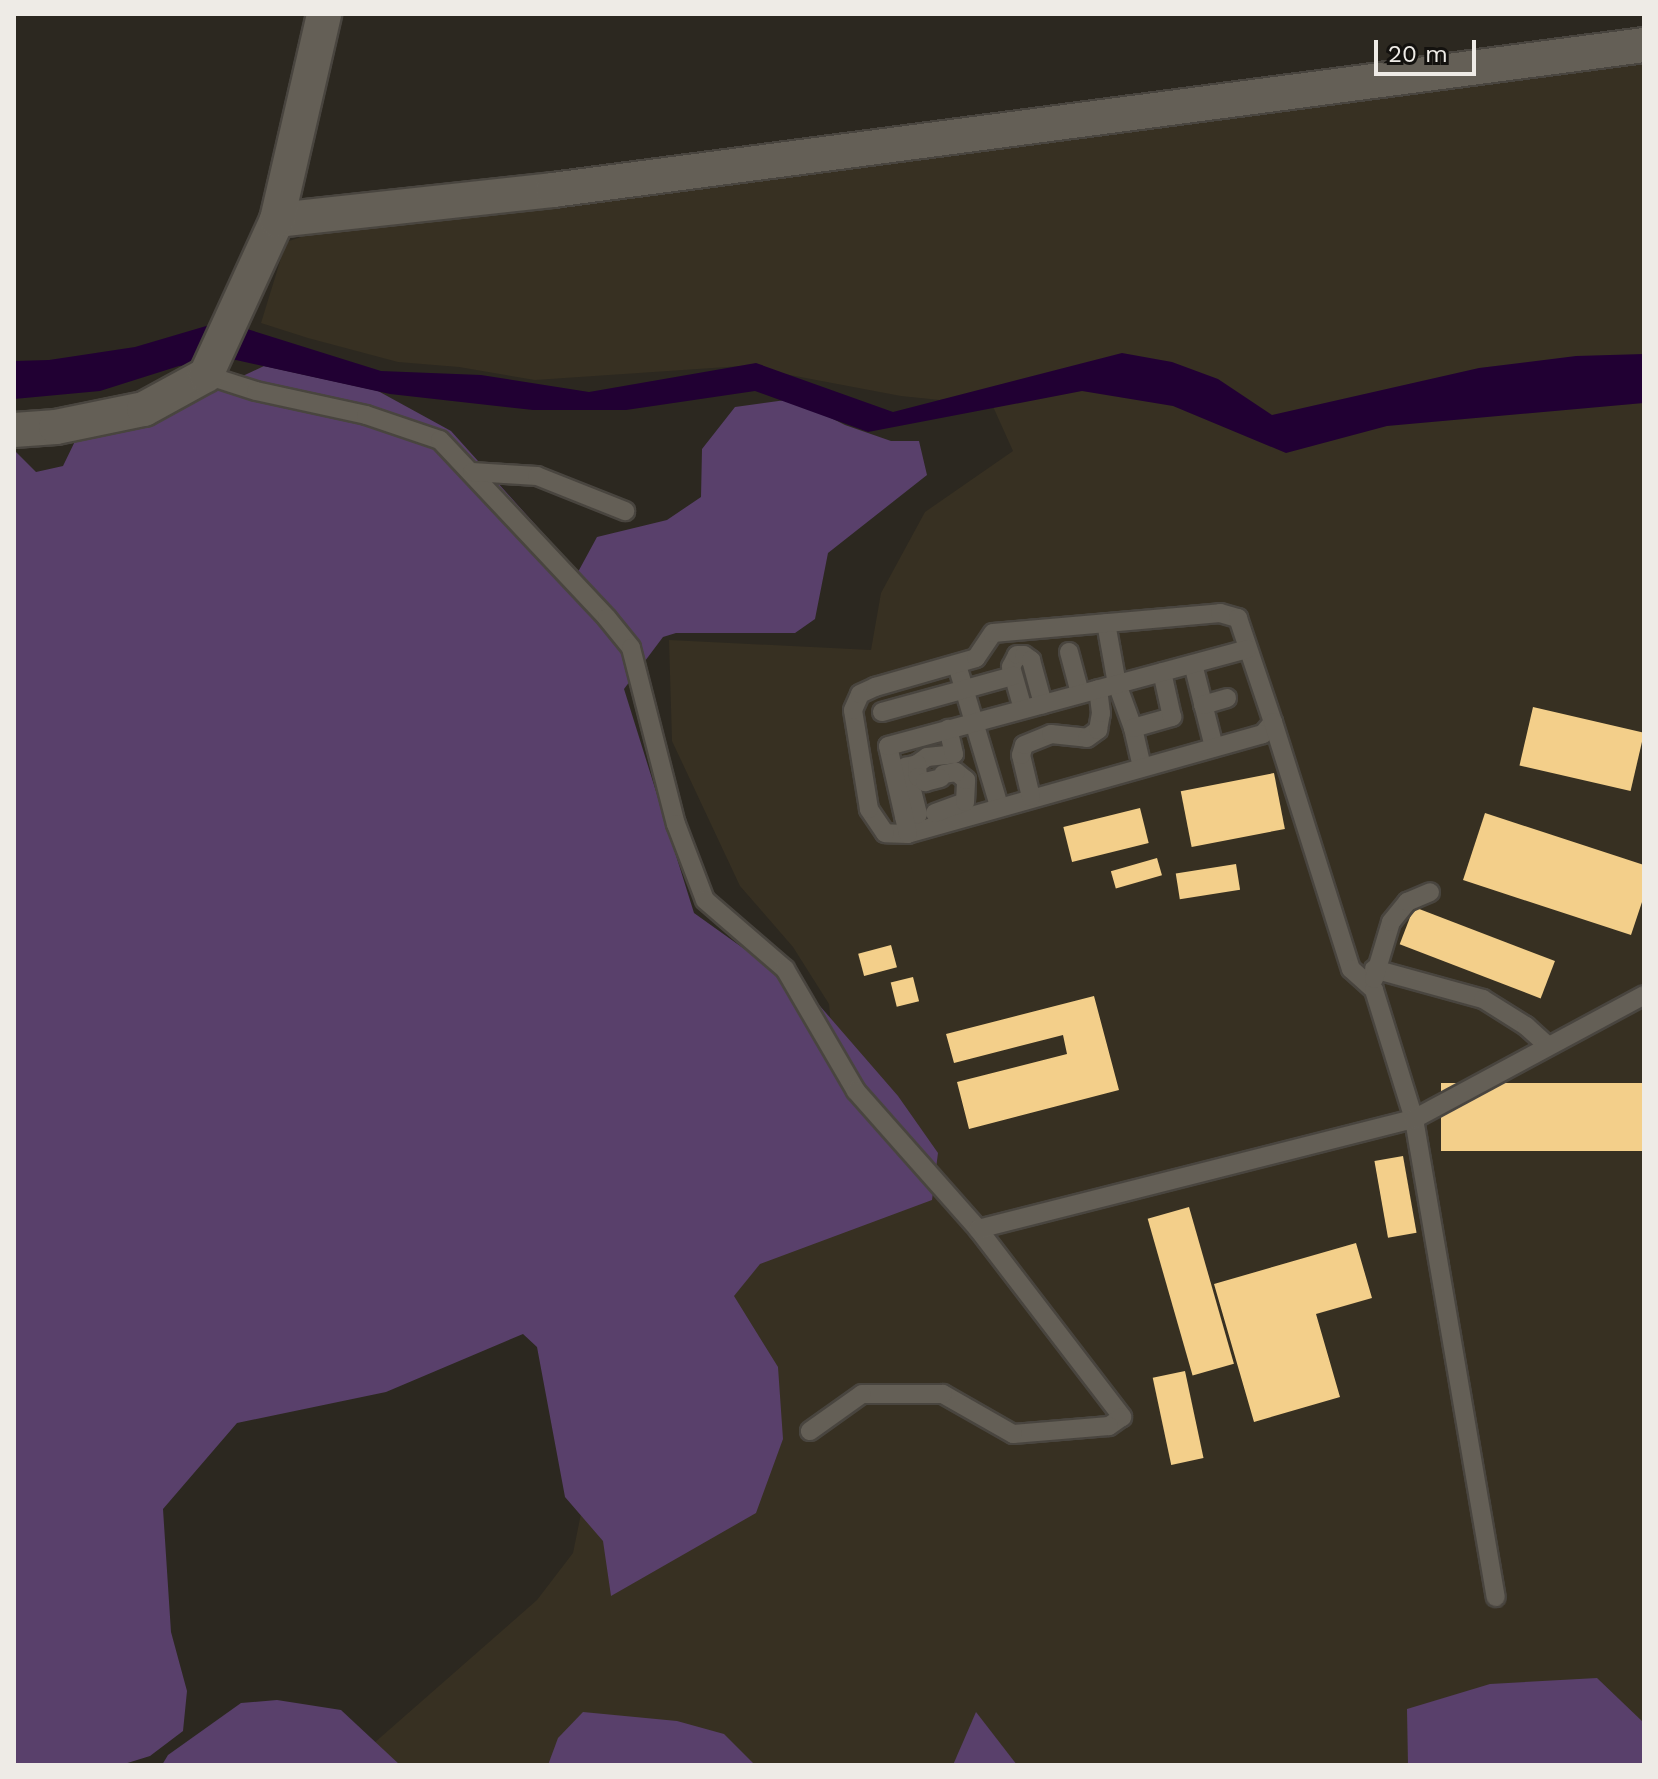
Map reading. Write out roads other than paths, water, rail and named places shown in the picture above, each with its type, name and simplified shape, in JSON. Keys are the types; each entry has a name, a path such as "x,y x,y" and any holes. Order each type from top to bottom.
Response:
{"street":[{"path":"14,430 56,427 144,409 206,375 277,220 324,14"},
{"path":"277,220 569,188 1644,45"}],"lane":[{"path":"206,375 256,391 366,415 440,440 631,648 676,824 705,900 785,969 856,1091 978,1229 1122,1417 1109,1426 1013,1434 943,1394 862,1394 810,1431"},
{"path":"472,472 537,476 625,511"},
{"path":"940,770 941,789 946,796 955,799 963,796 965,802 885,833 869,809 853,710 860,694 976,658 993,633 1220,613 1238,618 1351,969 1374,990"},
{"path":"1106,623 1117,684 1133,728 1142,767"},
{"path":"888,746 1247,649"},
{"path":"1031,797 1022,765 1024,745 1051,734 1087,738 1098,730 1101,713 1069,652"},
{"path":"1023,709 1011,660 1024,655 1031,660 1043,704"},
{"path":"1193,664 1214,747"},
{"path":"957,665 999,806"},
{"path":"1133,728 1172,717 1162,672"},
{"path":"882,712 1013,676"},
{"path":"875,687 910,822"},
{"path":"1203,705 1227,698"},
{"path":"910,822 999,806 1263,734 1273,722"},
{"path":"910,822 906,767 917,764 918,777 925,782 940,770 954,754 948,729"},
{"path":"1430,892 1407,902 1391,922 1374,969 1374,990 1414,1119 1496,1597"},
{"path":"1374,969 1483,999 1526,1026 1548,1046"},
{"path":"978,1229 1414,1119 1644,995"}]}
